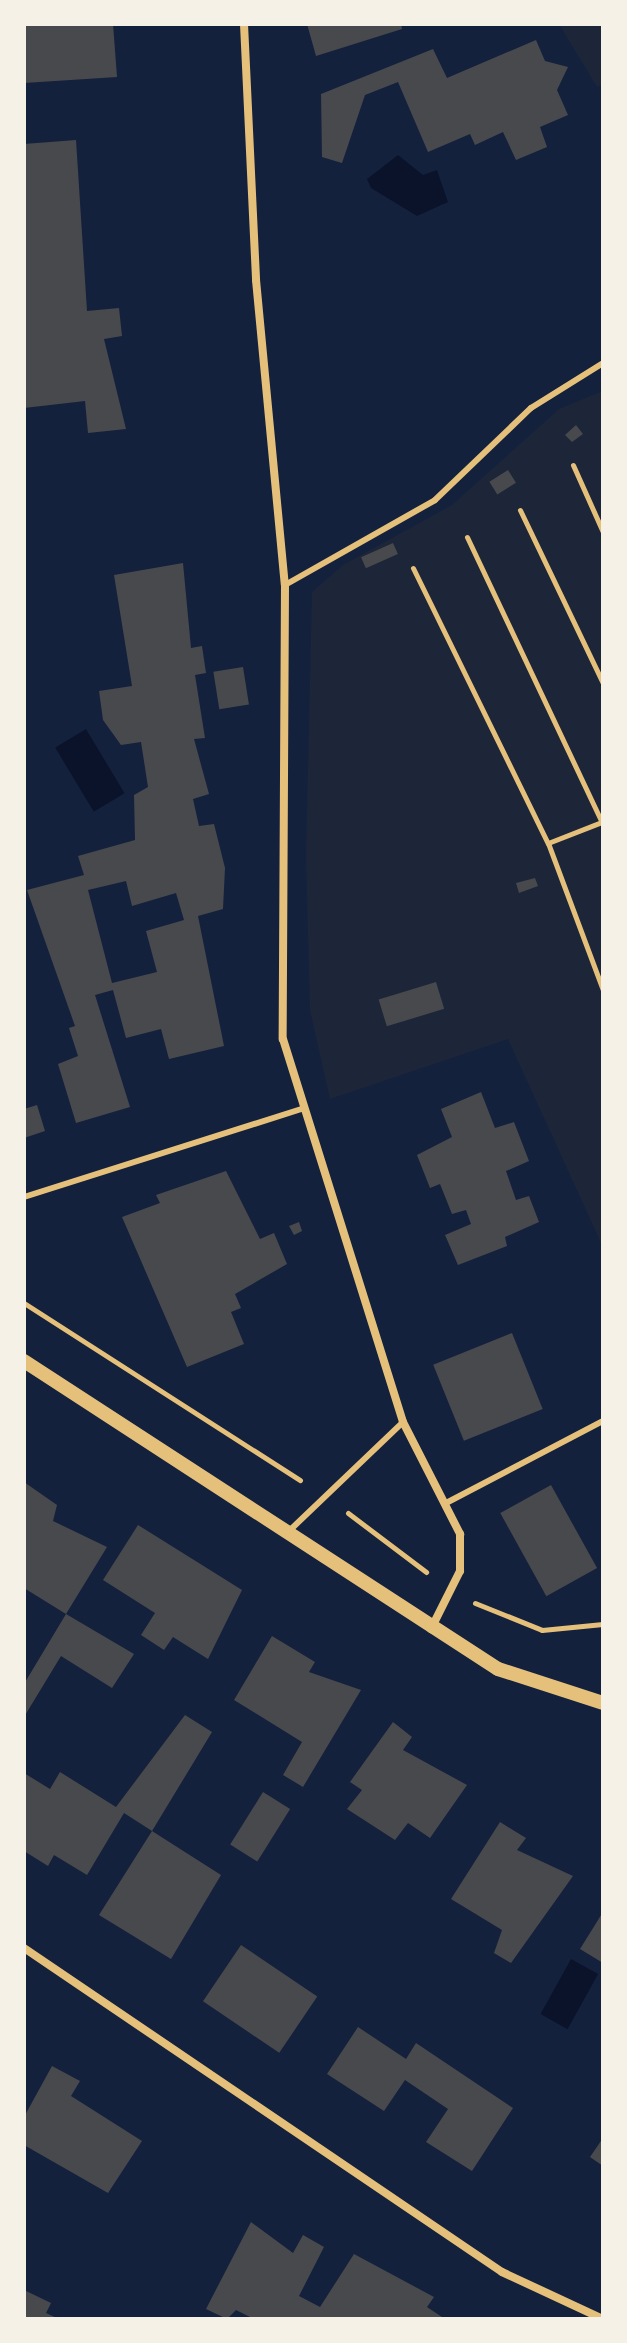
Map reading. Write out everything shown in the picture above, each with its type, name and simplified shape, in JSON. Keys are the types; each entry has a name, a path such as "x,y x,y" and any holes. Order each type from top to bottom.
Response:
{"street":[{"path":"244,24 256,280 285,585 278,997 301,1109 403,1422 448,1502 460,1534 460,1571 431,1629"},
{"path":"24,1361 431,1629 498,1669 603,1703"},
{"path":"24,1948 502,2272 603,2319"}],"lane":[{"path":"285,585 435,500 531,408 603,363"},
{"path":"24,1197 301,1109"},
{"path":"448,1502 603,1421"},
{"path":"287,1534 403,1422"}],"path":[{"path":"573,465 603,532"},
{"path":"520,510 603,683"},
{"path":"467,537 603,822 548,843"},
{"path":"413,568 548,843 603,990"}],"shaded area":[{"path":"559,24 603,24 603,84 597,87"},
{"path":"398,155 423,175 437,170 448,202 417,216 371,188 367,179"},
{"path":"603,391 603,1247 508,1039 330,1099 310,1010 306,856 312,592 343,565 452,505 559,409"},
{"path":"86,729 125,793 94,812 55,748"},
{"path":"571,1959 598,1974 568,2029 540,2014"}],"building":[{"path":"24,24 113,24 117,77 24,83"},
{"path":"307,24 401,24 402,29 316,56"},
{"path":"536,40 545,61 568,67 557,90 568,115 540,127 547,147 516,160 503,132 475,145 470,134 428,152 398,82 365,95 342,163 322,157 321,94 433,49 447,78"},
{"path":"76,140 87,311 119,308 122,336 104,339 126,429 88,433 85,401 24,408 24,144"},
{"path":"576,425 583,434 572,442 565,435"},
{"path":"508,470 516,483 497,494 489,482"},
{"path":"393,543 398,554 366,568 361,557"},
{"path":"183,563 191,648 202,646 206,673 195,675 205,738 194,739 209,794 193,799 199,826 214,824 225,868 223,909 198,916 224,1046 169,1059 161,1029 126,1038 113,990 95,995 130,1107 76,1123 58,1064 78,1056 69,1028 75,1026 27,890 84,875 78,856 135,840 134,795 148,787 141,742 121,745 103,720 99,691 132,686 114,575","holes":["126,881 132,906 176,893 184,920 146,931 157,972 112,983 88,890"]},
{"path":"243,667 249,705 219,709 213,672"},
{"path":"535,878 538,886 519,893 516,883"},
{"path":"436,982 444,1009 387,1026 379,1000"},
{"path":"481,1092 495,1128 514,1122 529,1161 506,1171 516,1200 529,1196 539,1222 505,1237 507,1246 458,1265 445,1235 471,1224 466,1210 452,1214 440,1184 430,1188 417,1155 452,1137 441,1109"},
{"path":"37,1105 45,1131 24,1138 24,1109"},
{"path":"226,1171 260,1239 274,1233 287,1264 235,1294 241,1308 231,1312 244,1344 187,1367 122,1217 160,1203 156,1195"},
{"path":"299,1222 302,1231 294,1235 289,1226"},
{"path":"512,1333 543,1409 464,1441 433,1365"},
{"path":"24,1482 57,1505 53,1521 107,1547 66,1614 24,1588"},
{"path":"551,1485 597,1568 546,1596 500,1513"},
{"path":"138,1525 242,1590 208,1659 173,1637 164,1650 141,1635 155,1613 103,1580"},
{"path":"66,1614 134,1654 112,1688 61,1656 24,1717 24,1684"},
{"path":"272,1636 315,1662 309,1672 361,1690 303,1787 283,1775 302,1742 234,1700"},
{"path":"185,1715 212,1732 152,1831 124,1813 87,1875 54,1855 48,1866 24,1851 24,1773 50,1789 60,1772 116,1807"},
{"path":"393,1722 412,1737 403,1750 467,1785 430,1838 408,1823 395,1840 347,1809 362,1790 350,1782"},
{"path":"263,1792 290,1809 257,1862 230,1845"},
{"path":"500,1822 526,1838 517,1850 573,1876 511,1963 494,1953 502,1930 451,1899"},
{"path":"152,1831 221,1875 171,1959 99,1915"},
{"path":"603,1912 603,1963 580,1949"},
{"path":"241,1945 317,1996 279,2053 203,2001"},
{"path":"358,2027 406,2059 416,2043 513,2108 472,2171 426,2142 448,2109 405,2080 384,2111 327,2074"},
{"path":"52,2066 80,2081 71,2096 142,2141 108,2193 24,2145 24,2117"},
{"path":"603,2138 603,2166 590,2157"},
{"path":"251,2222 293,2253 303,2235 324,2247 299,2296 320,2307 354,2254 434,2297 427,2307 445,2319 254,2319 236,2310 227,2319 206,2309"},
{"path":"24,2290 51,2303 46,2313 59,2319 24,2319"}]}
